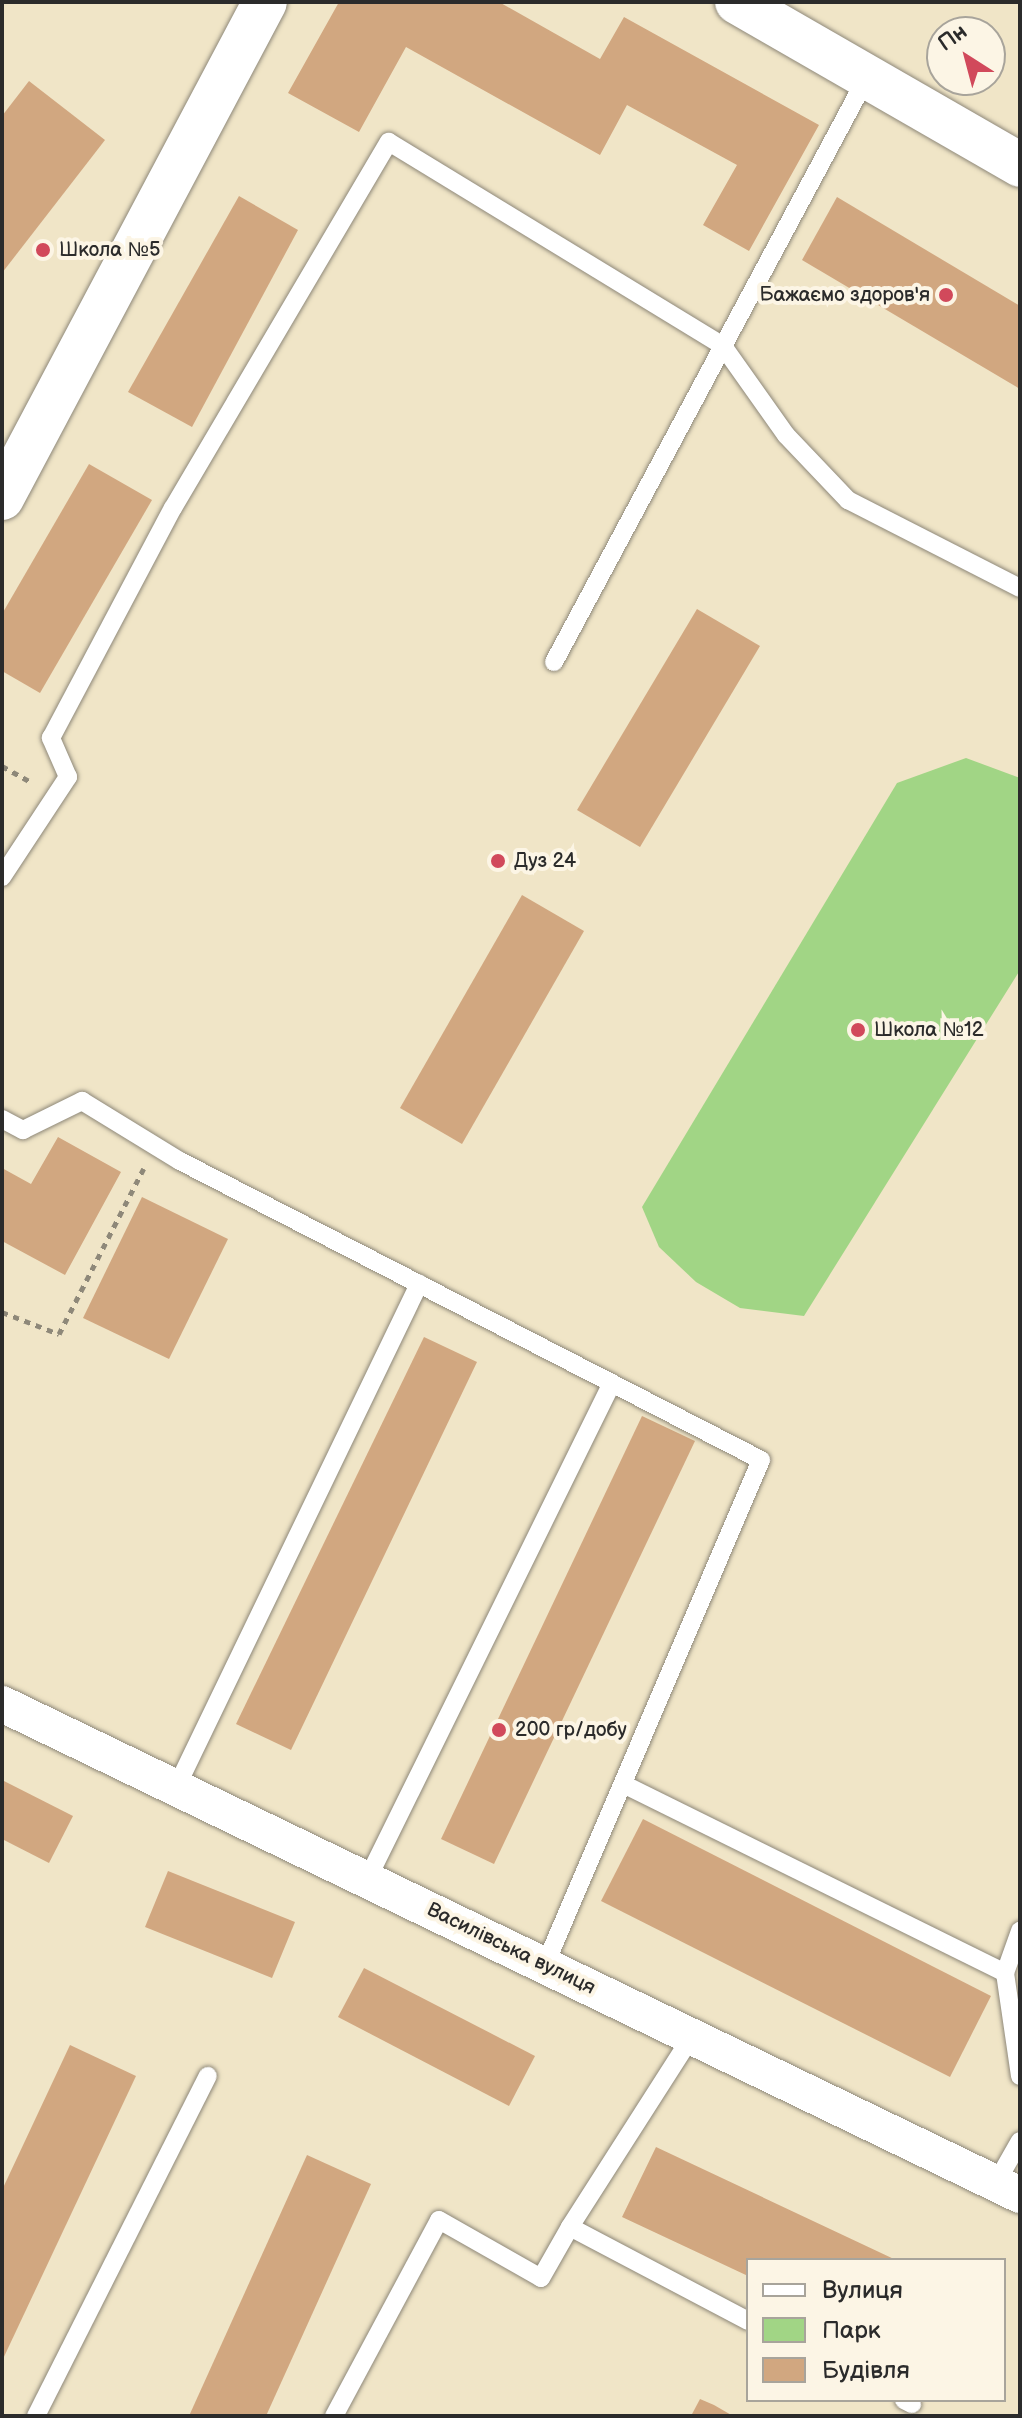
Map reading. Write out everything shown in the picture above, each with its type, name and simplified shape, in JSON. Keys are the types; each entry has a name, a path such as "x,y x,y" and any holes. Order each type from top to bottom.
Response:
{"street":[{"path":"2,498 265,2"},
{"path":"737,2 868,74 1020,165"},
{"name":"Василівська вулиця","path":"2,1704 1008,2189"}],"lane":[{"path":"554,662 868,74"},
{"path":"2,877 68,777 51,738 173,508 389,142 723,346 786,435 848,500 1020,588"},
{"path":"2,1119 23,1130 82,1101 155,1146 761,1460 545,1965"},
{"path":"176,1788 419,1284"},
{"path":"367,1880 612,1383"},
{"path":"623,1784 1005,1973"},
{"path":"1020,1931 1005,1973 1020,2076"},
{"path":"334,2416 439,2220 541,2278 692,2036"},
{"path":"36,2416 208,2076"},
{"path":"1008,2189 1020,2141"},
{"path":"570,2227 746,2320"}],"path":[{"path":"2,1312 59,1334 155,1146"}],"green space":[{"path":"966,758 1020,778 1020,970 804,1316 740,1308 696,1282 659,1247 642,1207 897,783"}],"building":[{"path":"339,2 499,2 600,59 624,17 819,125 749,251 703,225 737,165 627,105 600,155 406,47 359,132 288,93"},
{"path":"29,81 105,140 2,273 2,116"},
{"path":"239,196 298,230 192,427 128,392"},
{"path":"837,197 1020,306 1020,389 802,260"},
{"path":"89,464 152,500 40,693 2,671 2,614"},
{"path":"697,609 760,646 640,847 577,810"},
{"path":"522,895 584,931 462,1144 400,1108"},
{"path":"58,1137 121,1172 65,1275 2,1241 2,1168 31,1184"},
{"path":"142,1197 228,1239 169,1359 83,1318"},
{"path":"424,1337 477,1362 291,1750 236,1724"},
{"path":"642,1416 695,1441 494,1864 441,1839"},
{"path":"2,1780 73,1816 49,1863 2,1839"},
{"path":"643,1819 991,1996 950,2077 601,1901"},
{"path":"168,1871 295,1922 272,1978 145,1927"},
{"path":"364,1968 535,2056 509,2106 338,2017"},
{"path":"70,2045 136,2076 2,2361 2,2190"},
{"path":"656,2147 892,2258 746,2258 746,2275 622,2217"},
{"path":"307,2155 371,2184 266,2416 189,2416"},
{"path":"700,2399 714,2405 733,2416 691,2416"}],"place":[{"name":"Школа №5","path":"43,250"},
{"name":"Бажаємо здоров'я","path":"946,295"},
{"name":"Дуз 24","path":"498,861"},
{"name":"Школа №12","path":"858,1030"},
{"name":"200 гр/добу","path":"499,1730"}]}
